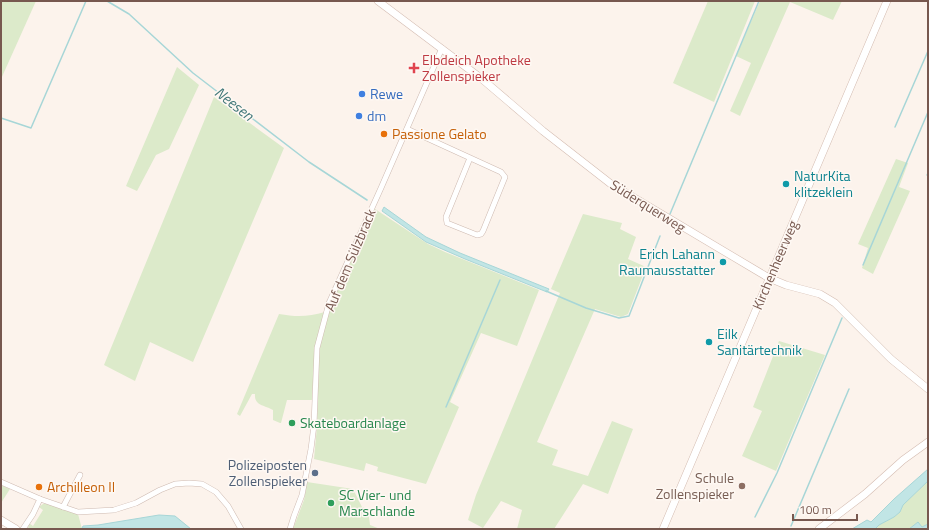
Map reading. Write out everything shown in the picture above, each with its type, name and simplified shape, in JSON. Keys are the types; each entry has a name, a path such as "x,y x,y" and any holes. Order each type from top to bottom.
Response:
{"street":[{"name":"Süderquerweg","path":"378,1 482,79 543,131 612,184 769,278 786,285 820,294 836,303 891,359 928,389"},
{"name":"Kirchenheerweg","path":"663,529 887,1"},
{"name":"Auf dem Sülzbrack","path":"290,529 302,495 311,449 317,348 329,303 442,48"},
{"path":"406,129 501,172 505,177 483,231 481,234 477,235 447,223 446,217 470,158"},
{"path":"819,529 865,494 903,460 928,442"},
{"path":"63,507 80,475"},
{"path":"1,482 40,499 78,512 114,510 136,503 175,484 202,484 216,492 228,506 241,529"},
{"path":"22,529 33,514 40,499"},
{"path":"1,520 16,529"}],"green space":[{"path":"1,1 36,1 1,79"},
{"path":"708,1 755,1 714,102 673,83"},
{"path":"760,1 842,1 833,20 790,2 740,116 730,111 751,63 736,56"},
{"path":"177,67 199,85 169,149 156,155 137,191 126,186"},
{"path":"214,97 284,148 193,362 150,342 135,381 104,365"},
{"path":"896,159 908,163 899,187 910,191 873,274 862,268 868,248 858,244"},
{"path":"375,209 428,244 539,290 517,346 481,333 450,402 459,407 426,484 377,471 378,467 366,463 364,471 314,459 317,426 319,347 331,305"},
{"path":"583,214 622,223 620,229 636,237 628,259 646,267 628,314 621,317 595,309 537,442 558,450 552,465 588,476 612,421 633,429 608,494 583,484 554,529 517,529 522,510 501,501 483,528 468,520 476,495 560,293 551,289"},
{"path":"325,312 315,348 312,400 287,400 281,423 273,420 273,410 258,403 255,398 255,394 252,394 240,416 237,414 279,314 302,316"},
{"path":"779,341 825,355 776,471 742,456 762,411 753,407"},
{"path":"928,481 928,524 922,527 918,522 909,529 876,529 879,525 900,512 903,505"},
{"name":"SC Vier- und Marschlande","path":"307,482 353,489 362,507 368,509 370,525 380,529 293,529 304,500"},
{"path":"1,485 10,489 1,503"},
{"path":"47,503 78,514 82,529 28,529 29,523 33,526 43,510 39,507"}],"water":[{"path":"384,207 426,237 460,253 549,289 547,292 426,242 382,211"},
{"path":"928,469 928,481 903,505 900,512 894,517 879,525 875,529 852,529 867,520 871,522"},
{"path":"159,515 175,516 191,529 82,528 83,526"},
{"path":"918,522 922,527 928,524 928,529 909,529"}],"waterway":[{"path":"1,118 31,128 86,1"},
{"name":"Neesen","path":"107,1 129,14 193,73 309,162 367,200"},
{"path":"670,214 759,1"},
{"path":"895,127 928,51"},
{"path":"863,265 928,112"},
{"path":"546,291 586,308 619,318 629,316 660,236"},
{"path":"446,407 500,280"},
{"path":"755,517 777,473 842,318"},
{"path":"791,526 849,389"}],"place":[{"name":"Elbdeich Apotheke Zollenspieker","path":"414,68"},
{"name":"Rewe","path":"362,94"},
{"name":"dm","path":"359,116"},
{"name":"Passione Gelato","path":"384,134"},
{"name":"NaturKita klitzeklein","path":"786,184"},
{"name":"Erich Lahann Raumausstatter","path":"723,262"},
{"name":"Eilk Sanitärtechnik","path":"709,342"},
{"name":"Skateboardanlage","path":"292,423"},
{"name":"Polizeiposten Zollenspieker","path":"315,473"},
{"name":"Schule Zollenspieker","path":"742,486"},
{"name":"Archilleon II","path":"39,487"},
{"name":"SC Vier- und Marschlande","path":"331,503"}]}
